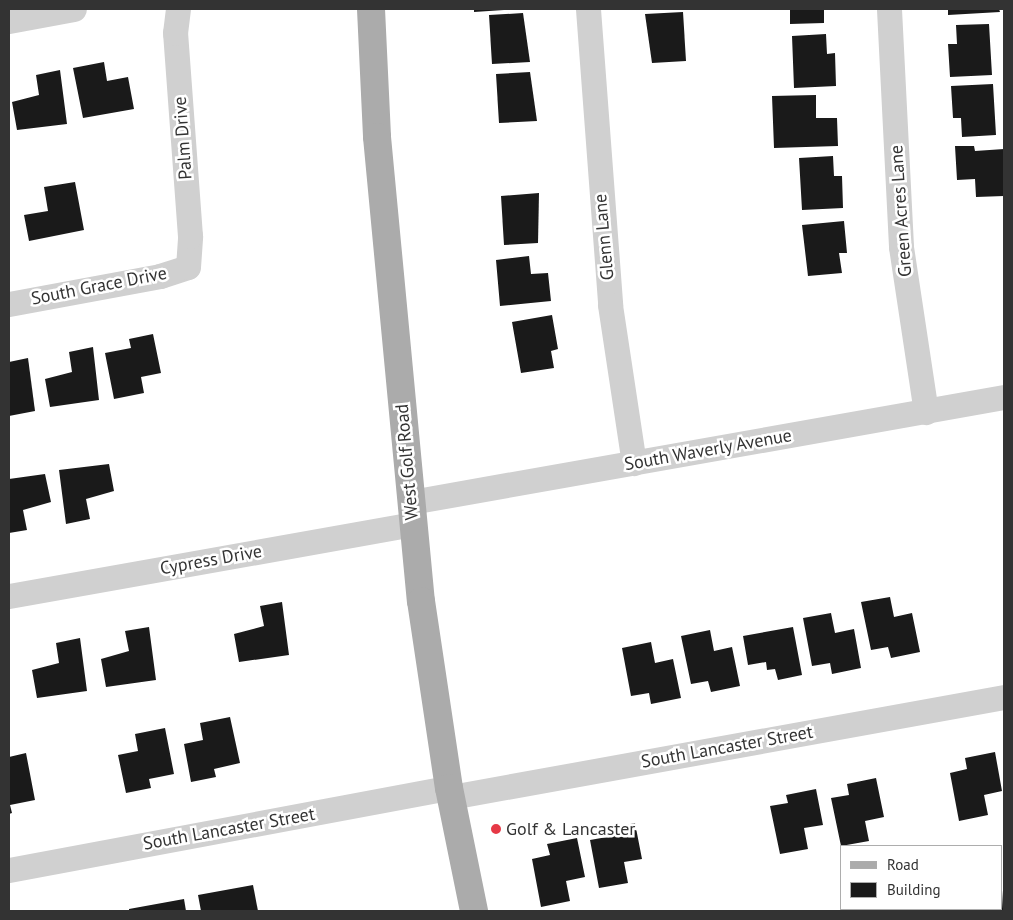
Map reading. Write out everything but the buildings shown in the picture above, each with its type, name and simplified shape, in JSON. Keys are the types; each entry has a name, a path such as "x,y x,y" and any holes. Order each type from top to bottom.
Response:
{"main road":[{"name":"West Golf Road","path":"371,9 378,137 411,513 450,793 474,911"}],"street":[{"name":"Palm Drive","path":"178,9 175,33 190,236 188,267"},
{"name":"Glenn Lane","path":"588,9 608,287 634,463"},
{"name":"Green Acres Lane","path":"889,9 901,247 926,412"},
{"path":"9,21 64,10"},
{"name":"South Grace Drive","path":"9,304 160,276 188,267"},
{"name":"South Waverly Avenue","path":"411,513 634,463 1004,397"},
{"name":"Cypress Drive","path":"9,596 411,513"},
{"name":"South Lancaster Street","path":"9,870 1004,697"}],"place":[{"name":"Golf & Lancaster","path":"496,829"}]}
